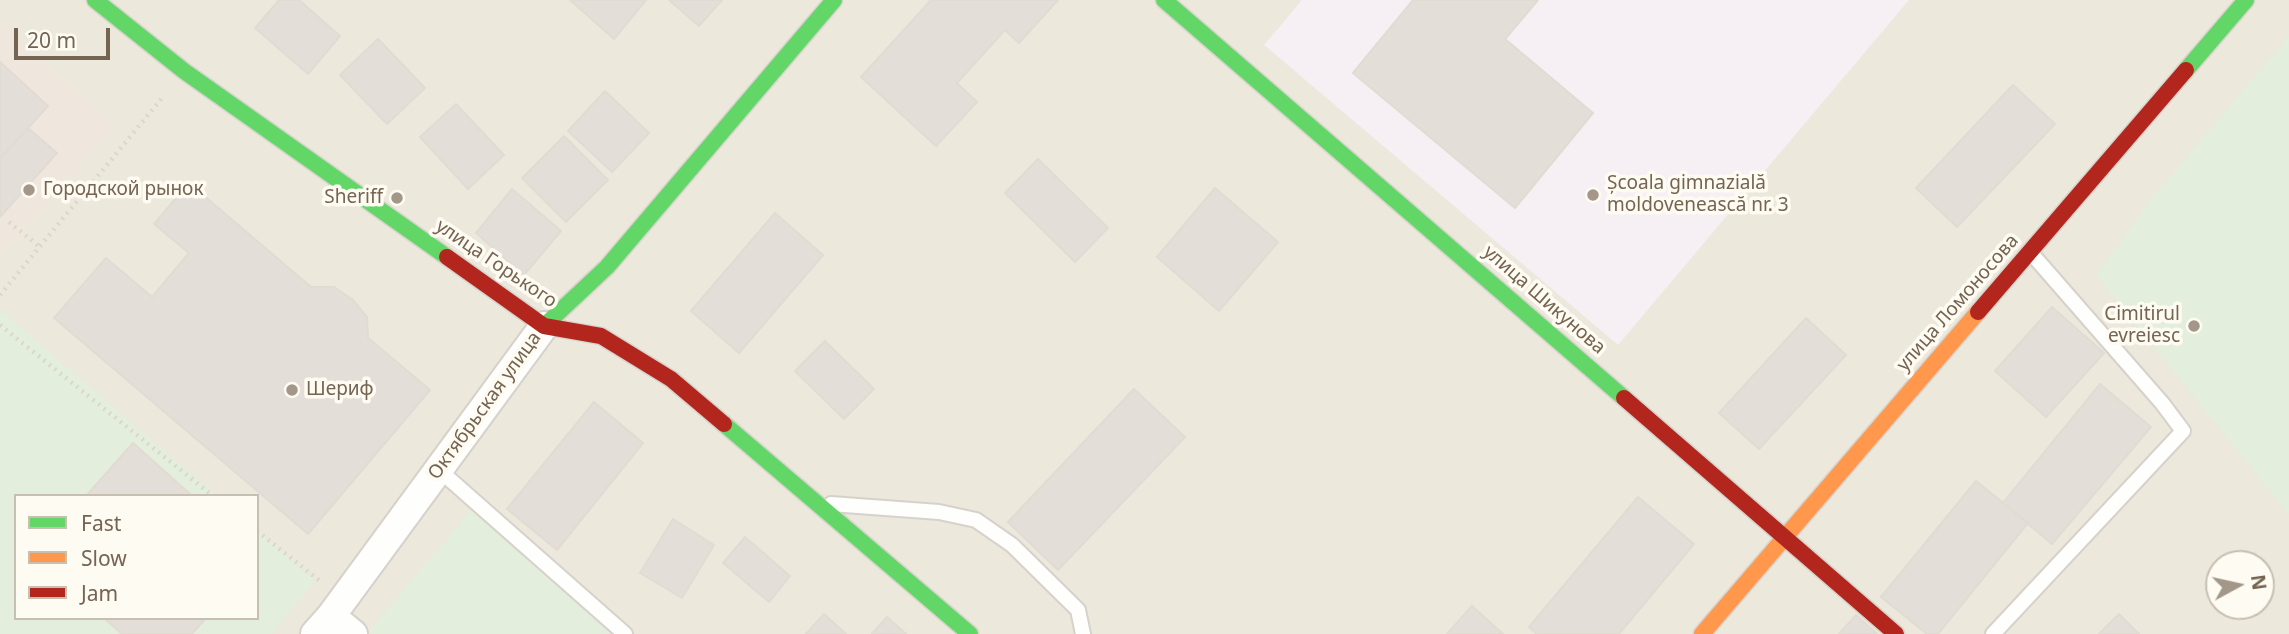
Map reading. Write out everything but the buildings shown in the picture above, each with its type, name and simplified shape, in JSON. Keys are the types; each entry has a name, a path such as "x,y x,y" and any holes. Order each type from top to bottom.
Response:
{"street":[{"name":"улица Горького","path":"94,0 184,71 544,326 601,336 671,379 970,634"},
{"name":"Октябрьская улица","path":"330,616 544,326 607,267 834,0"},
{"name":"улица Шикунова","path":"1164,0 1896,634"},
{"name":"улица Ломоносова","path":"1702,634 2246,0"},
{"path":"330,616 353,634"}],"lane":[{"path":"1993,634 2183,431 2162,403 2030,251"},
{"path":"438,469 625,634"},
{"path":"814,502 939,512 976,520 1012,545 1078,610 1083,634"}],"path":[{"path":"0,295 184,71"},
{"path":"9,222 40,247"},
{"path":"0,325 211,494"},
{"path":"259,533 330,616"}],"shaded area":[{"path":"0,0 2289,0 2289,634 0,634"},
{"name":"Școala gimnazială moldovenească nr. 3","path":"1302,0 1909,0 1618,345 1264,45"},
{"name":"Городской рынок","path":"0,23 116,126 0,254"}],"green space":[{"path":"2289,36 2289,515 2096,275 2155,194"},
{"path":"0,309 215,494 14,494 14,620 259,620 259,532 316,581 271,634 0,634"},
{"path":"476,504 625,634 366,634"}],"traffic: fast":[{"path":"95,0 184,71 447,257"},
{"path":"544,326 607,267 834,0"},
{"path":"1164,0 1624,398"},
{"path":"2186,70 2246,0"},
{"path":"724,424 970,634"}],"traffic: slow":[{"path":"1702,634 1978,312"}],"traffic: jam":[{"path":"1978,312 2186,70"},
{"path":"447,257 544,326 601,336 671,379 724,424"},
{"path":"1624,398 1896,634"}],"place":[{"name":"Городской рынок","path":"29,190"},
{"name":"Școala gimnazială moldovenească nr. 3","path":"1593,195"},
{"name":"Sheriff","path":"397,198"},
{"name":"Cimitirul evreiesc","path":"2194,326"},
{"name":"Шериф","path":"292,390"}]}
